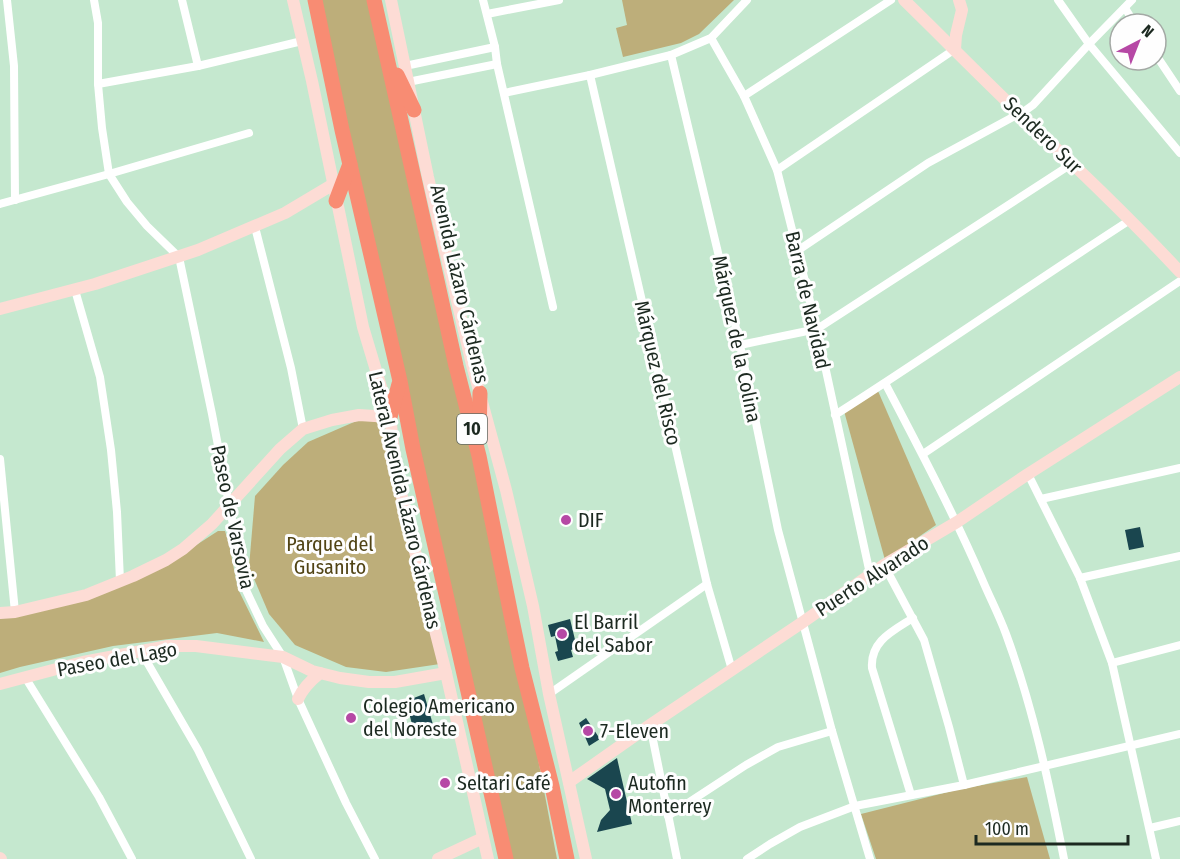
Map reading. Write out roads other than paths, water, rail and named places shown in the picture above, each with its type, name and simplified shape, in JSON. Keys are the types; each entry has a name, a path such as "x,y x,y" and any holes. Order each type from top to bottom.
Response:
{"highway":[{"path":"315,0 342,130 506,859"},
{"name":"Avenida Lázaro Cárdenas","path":"374,0 446,321 479,456 522,668 552,786 567,859"},
{"path":"382,38 386,55 414,110"},
{"path":"336,201 350,164"},
{"path":"390,417 400,381"},
{"path":"479,456 480,393"}],"street":[{"path":"7,0 14,66 15,200"},
{"path":"94,0 98,23 98,84 102,128 110,174 127,202 147,226 179,257"},
{"path":"182,0 198,66"},
{"name":"Lateral Avenida Lázaro Cárdenas","path":"293,0 363,327 390,417 397,474 489,859"},
{"path":"392,0 428,177 533,606 549,694 586,859"},
{"path":"483,0 553,307"},
{"path":"487,14 559,0"},
{"path":"504,93 671,55 711,38 747,0"},
{"path":"744,96 891,0"},
{"name":"Sendero Sur","path":"903,0 1073,163 1180,272"},
{"path":"777,170 955,49 962,10 959,0"},
{"path":"1058,0 1089,44 1180,153"},
{"path":"797,251 928,163 1033,105 1132,0"},
{"path":"1125,8 1128,12"},
{"name":"Barra de Navidad","path":"711,38 744,96 777,170 817,328 870,574"},
{"path":"98,84 198,66 302,41"},
{"path":"405,66 495,47"},
{"name":"Márquez de la Colina","path":"671,55 740,345 778,530 832,731 870,859"},
{"path":"408,82 497,64"},
{"path":"1167,72 1180,91"},
{"name":"Márquez del Risco","path":"590,75 707,584 732,670"},
{"path":"0,204 249,133"},
{"path":"740,345 817,328 1073,163"},
{"path":"0,309 75,290 179,257 285,213 332,184"},
{"path":"834,415 1130,220"},
{"path":"255,226 291,368 303,429"},
{"name":"Paseo de Varsovia","path":"179,257 245,588 263,626 283,657 298,699 346,803 375,859"},
{"path":"923,454 1180,282"},
{"path":"75,290 100,377 112,460 120,581"},
{"name":"Puerto Alvarado","path":"569,782 870,574 957,522 1180,377"},
{"path":"885,383 957,522 1006,634 1046,766 1064,859"},
{"path":"0,613 15,612 86,595 166,560 183,549 212,524 280,449 303,429 359,415 390,417"},
{"path":"0,459 15,612"},
{"path":"1041,500 1180,468"},
{"path":"1028,474 1080,578 1112,663 1156,859"},
{"path":"1080,578 1180,556"},
{"path":"884,565 924,640 950,727 964,785"},
{"path":"549,694 707,584"},
{"path":"911,795 871,659 882,639 913,618"},
{"path":"1112,663 1180,645"},
{"name":"Paseo del Lago","path":"0,684 83,662 168,646 196,646 283,657 312,671 340,678 378,682 395,682 446,673"},
{"path":"141,650 198,750 250,859"},
{"path":"298,699 307,684 320,673"},
{"path":"25,676 99,797 132,859"},
{"path":"650,725 677,859"},
{"path":"668,816 778,747 832,731"},
{"path":"747,859 800,827 855,806 964,785 1180,734"},
{"path":"1150,828 1180,821"},
{"path":"438,859 483,838"}],"place":[{"name":"DIF","path":"566,520"},
{"name":"El Barril del Sabor","path":"562,634"},
{"name":"Colegio Americano del Noreste","path":"351,718"},
{"name":"7-Eleven","path":"588,731"},
{"name":"Seltari Café","path":"445,783"},
{"name":"Autofin Monterrey","path":"616,794"}],"park label":[{"name":"Parque del Gusanito","path":"330,556"}]}
